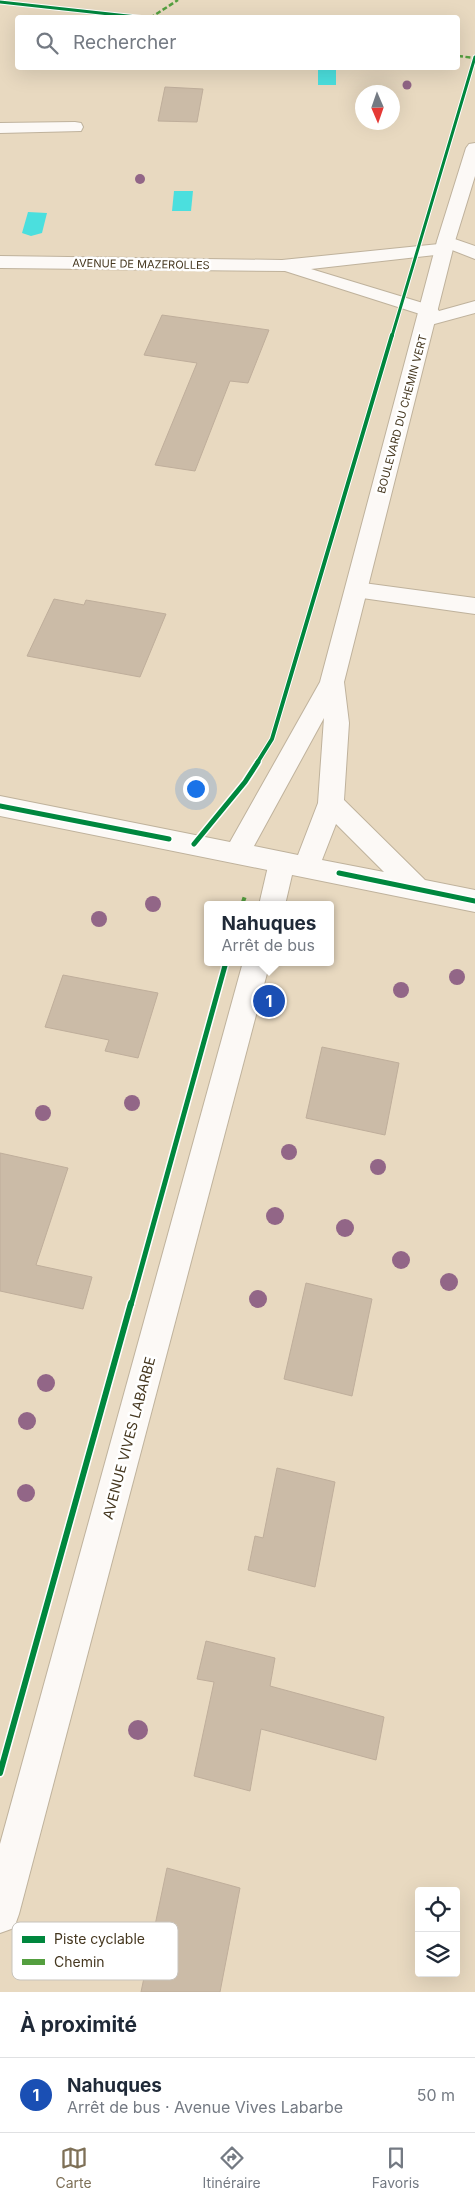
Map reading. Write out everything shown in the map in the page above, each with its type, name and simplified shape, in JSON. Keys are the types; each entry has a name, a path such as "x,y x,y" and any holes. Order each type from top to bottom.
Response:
{"street":[{"path":"0,128 75,127"},
{"name":"BOULEVARD DU CHEMIN VERT","path":"237,853 332,682 445,245 475,148"},
{"path":"445,245 475,252"},
{"name":"AVENUE DE MAZEROLLES","path":"0,262 282,266 445,245"},
{"name":"AVENUE DE MAZEROLLES","path":"282,266 428,315"},
{"path":"428,315 475,307"},
{"path":"356,590 474,599"},
{"name":"BOULEVARD DU CHEMIN VERT","path":"294,864 331,803 336,723 332,682"},
{"path":"331,803 416,888"},
{"path":"0,806 475,901"},
{"path":"274,901 294,864"},
{"name":"AVENUE VIVES LABARBE","path":"0,1914 256,966"}],"water":[{"path":"318,70 336,70 336,85 318,85"},
{"path":"174,191 193,191 191,211 172,211"},
{"path":"28,212 47,213 42,233 31,236 22,233"}],"building":[{"path":"165,87 203,89 197,122 158,121"},
{"path":"162,315 269,330 248,383 230,381 195,471 155,465 197,363 144,355"},
{"path":"54,599 84,605 86,600 166,614 140,677 27,656"},
{"path":"63,975 158,993 138,1058 105,1051 109,1040 45,1027"},
{"path":"322,1047 399,1063 385,1135 306,1118"},
{"path":"0,1153 68,1168 36,1265 92,1277 83,1309 0,1291"},
{"path":"306,1283 372,1299 352,1396 284,1379"},
{"path":"277,1468 335,1482 315,1587 248,1570 255,1536 263,1538"},
{"path":"206,1641 275,1658 270,1686 384,1717 376,1760 261,1729 250,1791 194,1776 214,1682 197,1679"},
{"path":"167,1868 240,1888 220,1992 141,1992 144,1980 178,1980 178,1922 156,1922"}],"marked path":[{"path":"155,15 178,0"},
{"path":"460,56 475,58"},
{"path":"243,901 245,896"}],"cycle path":[{"path":"0,2 119,15"},
{"path":"194,844 245,782 272,739 475,57"},
{"path":"0,806 169,839"},
{"path":"339,873 475,901"},
{"path":"0,1773 225,966"}],"place":[{"name":"Nahuques","path":"269,1001"}]}
